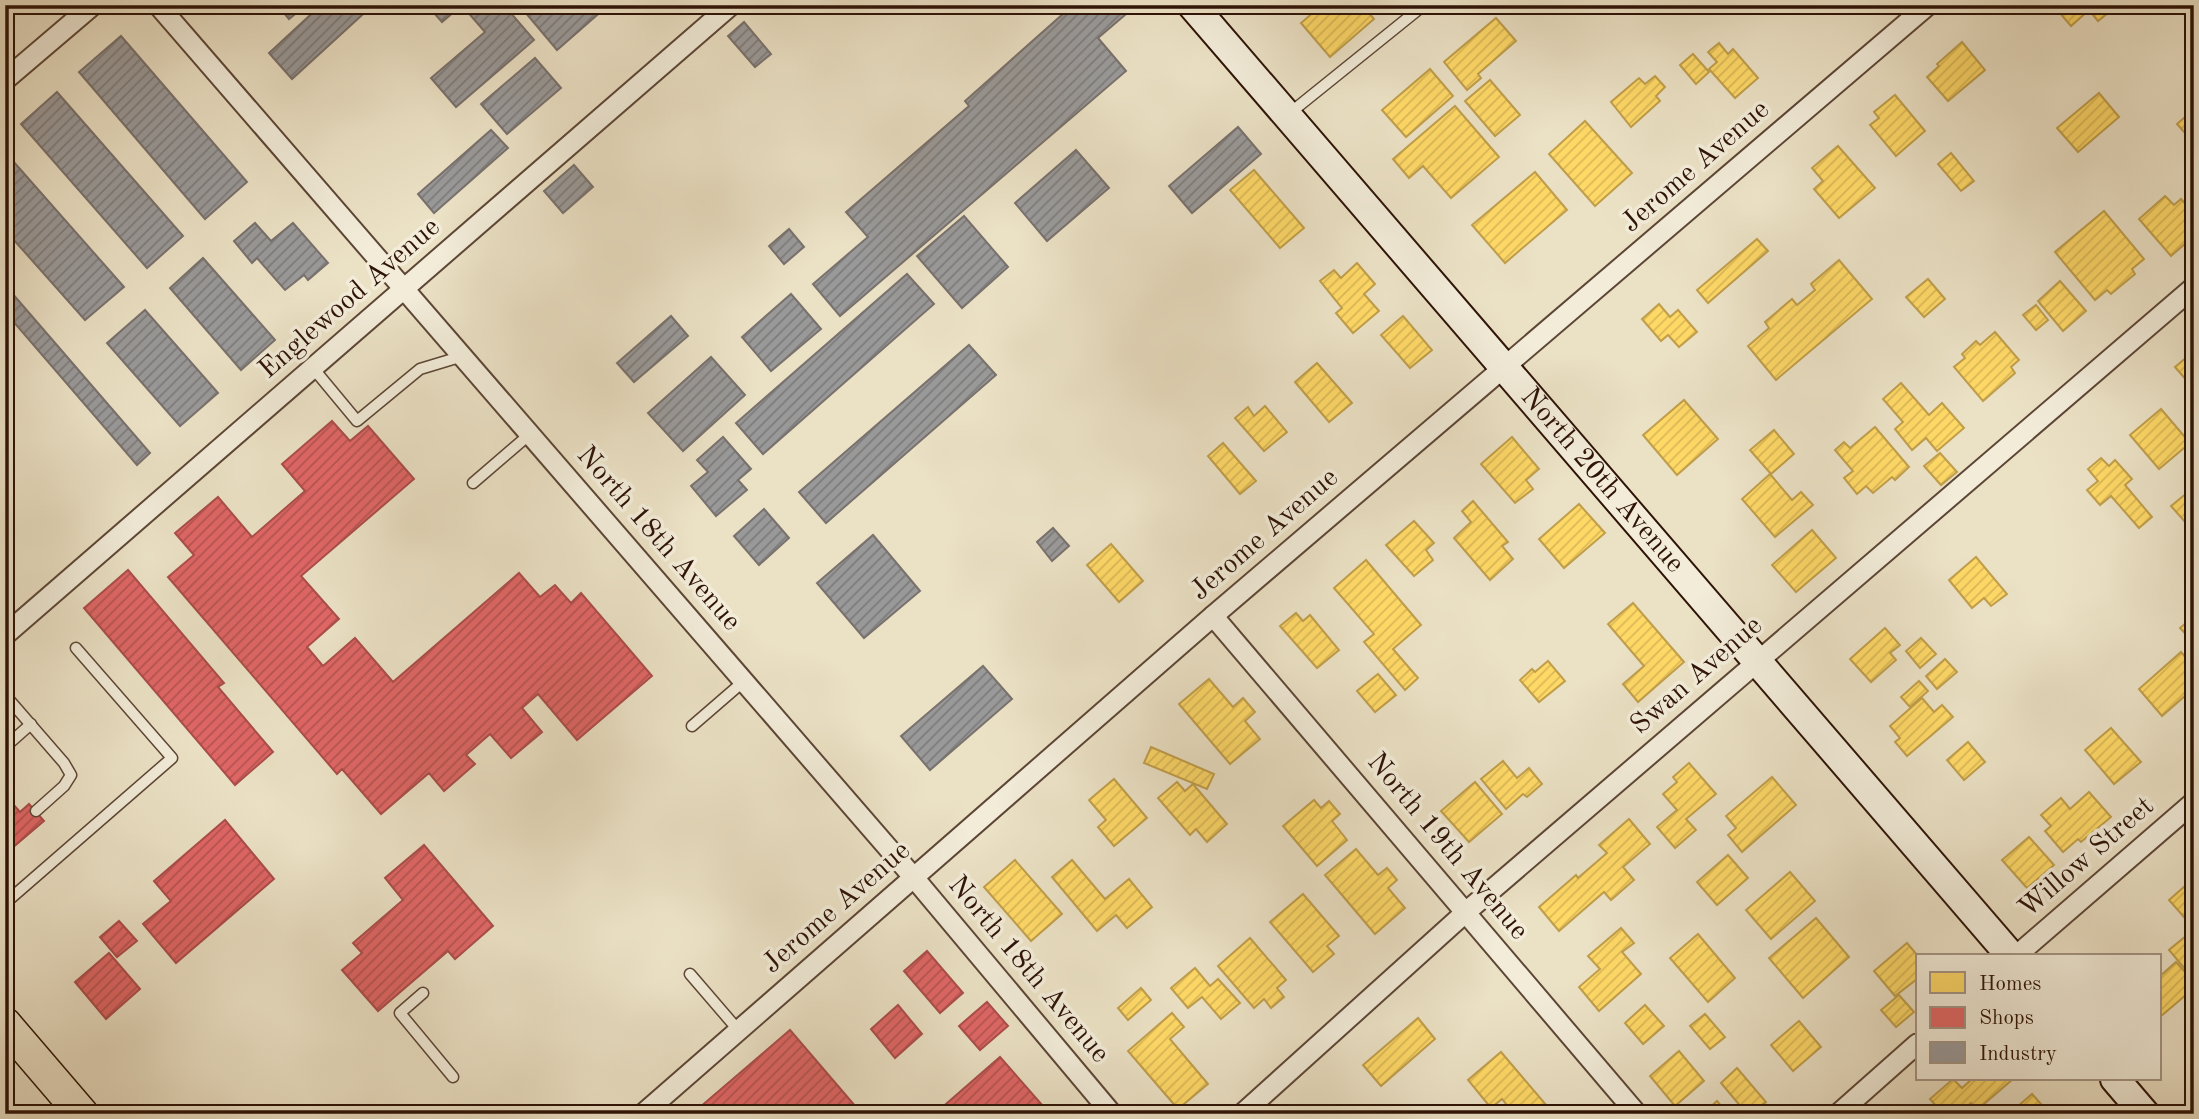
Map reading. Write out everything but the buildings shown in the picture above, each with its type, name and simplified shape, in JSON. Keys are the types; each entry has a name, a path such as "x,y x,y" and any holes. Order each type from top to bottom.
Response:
{"main road":[{"path":"5,1024 82,1114"}],"street":[{"path":"5,80 93,5"},
{"name":"North 18th Avenue","path":"158,5 915,879 1112,1114"},
{"name":"Englewood Avenue","path":"5,635 731,5"},
{"name":"North 20th Avenue","path":"1192,5 2009,954"},
{"name":"Jerome Avenue","path":"643,1114 1213,616 1928,5"},
{"name":"Swan Avenue","path":"1242,1114 1466,912 2194,288"},
{"name":"North 19th Avenue","path":"1213,616 1637,1114"},
{"name":"Willow Street","path":"2018,954 2194,802"},
{"path":"1839,1114 1916,1045"},
{"path":"2116,1080 2145,1114"}],"lane":[{"path":"1287,115 1424,5"},
{"path":"313,368 357,421 420,369 463,356"},
{"path":"472,483 530,434"},
{"path":"7,897 172,758 76,648"},
{"path":"692,726 744,681"},
{"path":"5,695 64,763 71,775 64,786 36,811"},
{"path":"5,747 31,724"},
{"path":"690,974 739,1031"},
{"path":"423,993 400,1013 453,1077"}]}
